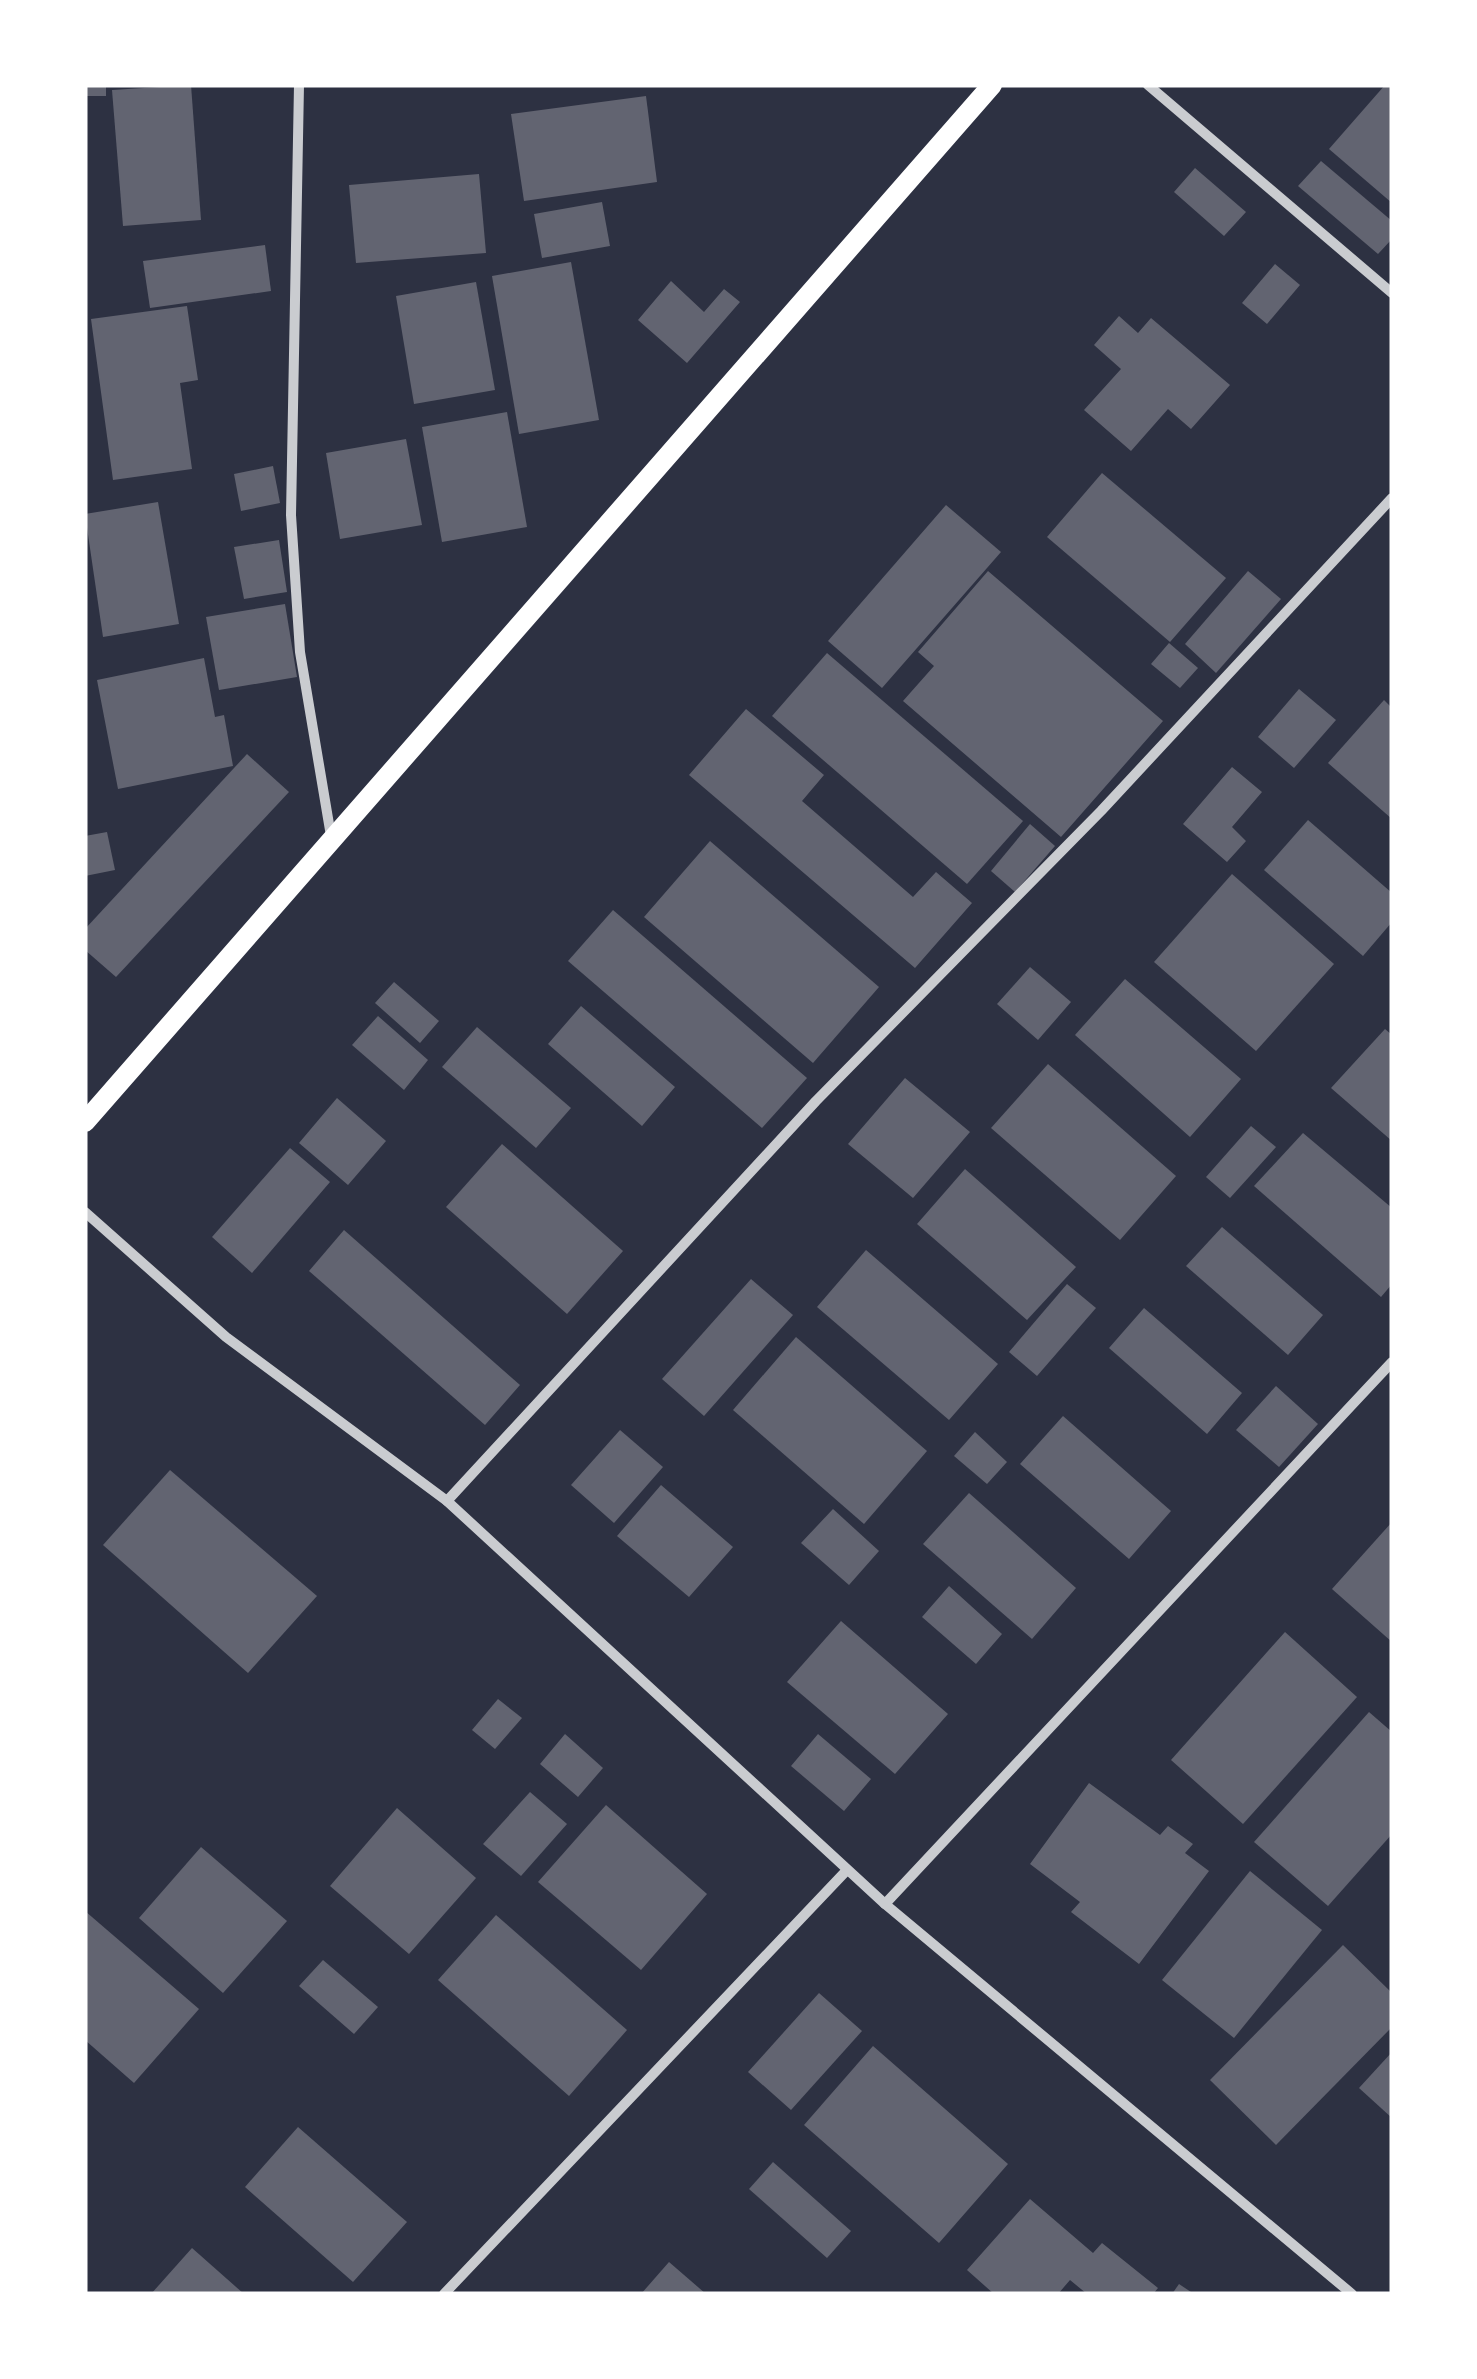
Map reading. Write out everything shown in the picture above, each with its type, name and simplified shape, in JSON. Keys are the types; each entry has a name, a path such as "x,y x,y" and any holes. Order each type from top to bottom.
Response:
{"main road":[{"path":"85,1122 992,85"}],"street":[{"path":"298,85 291,515 300,652 332,836"},
{"path":"1148,85 1392,294"},
{"path":"447,1501 816,1102 1101,811 1392,498"},
{"path":"85,1212 226,1336 447,1501 885,1904 1352,2294"},
{"path":"885,1904 1392,1362"},
{"path":"444,2294 847,1870"}],"building":[{"path":"85,85 106,85 106,96 85,96"},
{"path":"191,85 201,220 123,226 112,90"},
{"path":"1385,85 1392,85 1392,203 1329,149"},
{"path":"646,96 657,182 524,201 511,114"},
{"path":"1321,161 1392,221 1392,239 1378,254 1298,186"},
{"path":"1195,168 1246,212 1224,236 1174,192"},
{"path":"479,174 486,253 356,263 349,185"},
{"path":"602,202 610,246 542,258 534,214"},
{"path":"265,245 271,291 150,308 143,261"},
{"path":"571,262 599,420 519,434 492,276"},
{"path":"1275,264 1300,285 1267,324 1242,303"},
{"path":"671,281 704,312 724,289 740,302 687,363 638,320"},
{"path":"476,282 495,390 414,404 396,296"},
{"path":"187,306 198,380 180,383 192,469 113,480 91,319"},
{"path":"1119,316 1138,333 1151,318 1230,385 1191,429 1168,409 1131,451 1084,410 1121,369 1094,345"},
{"path":"507,412 527,527 442,542 422,427"},
{"path":"406,439 422,525 340,539 326,453"},
{"path":"273,466 280,503 241,511 234,474"},
{"path":"1102,473 1226,578 1170,642 1047,537"},
{"path":"158,502 179,624 103,637 85,514"},
{"path":"946,505 1001,552 882,688 828,641"},
{"path":"279,540 287,592 244,599 234,547"},
{"path":"988,571 1163,721 1061,837 903,701 934,666 918,652"},
{"path":"1248,571 1281,599 1216,673 1185,644"},
{"path":"285,604 297,677 219,690 206,617"},
{"path":"1169,643 1198,668 1180,688 1151,664"},
{"path":"827,653 1023,821 967,884 772,716"},
{"path":"204,658 215,717 224,715 233,766 118,789 97,680"},
{"path":"1299,689 1336,720 1294,768 1258,737"},
{"path":"1384,700 1392,708 1392,819 1328,763"},
{"path":"746,709 824,775 802,801 913,897 936,872 972,903 915,968 689,775"},
{"path":"247,754 289,792 116,977 85,950 85,929"},
{"path":"1232,767 1262,792 1232,827 1246,841 1227,862 1183,824"},
{"path":"1308,820 1392,893 1392,922 1363,956 1264,870"},
{"path":"1030,824 1055,846 1015,892 991,871"},
{"path":"107,832 115,870 85,876 85,836"},
{"path":"710,841 879,987 813,1063 644,917"},
{"path":"1232,874 1334,964 1256,1051 1154,962"},
{"path":"613,910 807,1078 762,1128 568,961"},
{"path":"1030,967 1071,1002 1038,1040 997,1004"},
{"path":"1125,979 1241,1079 1190,1137 1075,1035"},
{"path":"394,982 439,1021 420,1043 375,1003"},
{"path":"581,1006 675,1087 642,1126 548,1044"},
{"path":"378,1016 428,1060 404,1090 352,1045"},
{"path":"477,1027 571,1108 536,1148 442,1067"},
{"path":"1385,1029 1392,1035 1392,1141 1331,1088"},
{"path":"1048,1064 1176,1176 1120,1240 991,1128"},
{"path":"905,1078 970,1132 913,1198 848,1144"},
{"path":"337,1098 386,1141 348,1185 299,1143"},
{"path":"1251,1126 1276,1147 1230,1198 1206,1177"},
{"path":"1303,1133 1392,1208 1392,1284 1381,1297 1254,1186"},
{"path":"502,1144 623,1251 567,1314 446,1207"},
{"path":"290,1148 330,1182 252,1273 212,1237"},
{"path":"965,1169 1076,1267 1027,1320 917,1224"},
{"path":"1222,1227 1323,1315 1288,1355 1186,1266"},
{"path":"344,1230 520,1385 485,1425 309,1271"},
{"path":"866,1250 998,1364 949,1420 817,1307"},
{"path":"751,1279 793,1315 704,1416 662,1379"},
{"path":"1067,1284 1096,1308 1037,1376 1009,1352"},
{"path":"1144,1308 1242,1393 1207,1434 1109,1348"},
{"path":"796,1337 927,1451 864,1524 733,1410"},
{"path":"1276,1386 1318,1424 1279,1467 1236,1430"},
{"path":"1063,1416 1171,1511 1129,1559 1020,1464"},
{"path":"620,1430 663,1467 614,1523 571,1485"},
{"path":"975,1432 1007,1462 987,1484 954,1456"},
{"path":"170,1470 317,1596 248,1673 103,1545"},
{"path":"661,1485 733,1547 689,1597 617,1536"},
{"path":"969,1493 1076,1588 1032,1639 923,1544"},
{"path":"833,1509 879,1551 849,1585 801,1543"},
{"path":"1392,1522 1392,1642 1332,1589"},
{"path":"949,1586 1002,1634 976,1664 922,1617"},
{"path":"841,1621 948,1714 895,1774 787,1682"},
{"path":"1285,1632 1357,1697 1243,1824 1171,1760"},
{"path":"498,1699 522,1718 495,1749 472,1730"},
{"path":"1369,1712 1392,1732 1392,1834 1328,1906 1254,1842"},
{"path":"565,1734 603,1768 578,1797 540,1764"},
{"path":"818,1734 871,1779 844,1811 791,1766"},
{"path":"1089,1783 1160,1835 1168,1826 1193,1844 1185,1853 1209,1871 1139,1964 1071,1912 1080,1902 1030,1864"},
{"path":"530,1792 567,1824 521,1876 483,1844"},
{"path":"606,1805 707,1894 641,1970 538,1882"},
{"path":"397,1808 476,1878 409,1954 330,1886"},
{"path":"201,1847 287,1921 223,1993 139,1918"},
{"path":"1250,1871 1322,1930 1234,2038 1162,1980"},
{"path":"85,1911 199,2009 134,2083 85,2040"},
{"path":"496,1915 627,2030 569,2096 438,1980"},
{"path":"1343,1945 1392,1993 1392,2027 1276,2145 1210,2080"},
{"path":"323,1960 378,2007 354,2034 299,1986"},
{"path":"819,1993 862,2031 791,2110 748,2072"},
{"path":"873,2046 1008,2164 939,2243 804,2125"},
{"path":"1392,2052 1392,2118 1359,2088"},
{"path":"298,2127 407,2222 353,2282 245,2187"},
{"path":"773,2162 851,2231 827,2258 749,2189"},
{"path":"1030,2199 1093,2253 1102,2243 1158,2288 1153,2294 1087,2294 1070,2280 1058,2294 994,2294 967,2270"},
{"path":"192,2248 244,2294 151,2294"},
{"path":"669,2262 706,2294 641,2294"},
{"path":"1179,2284 1194,2294 1172,2294"}]}
